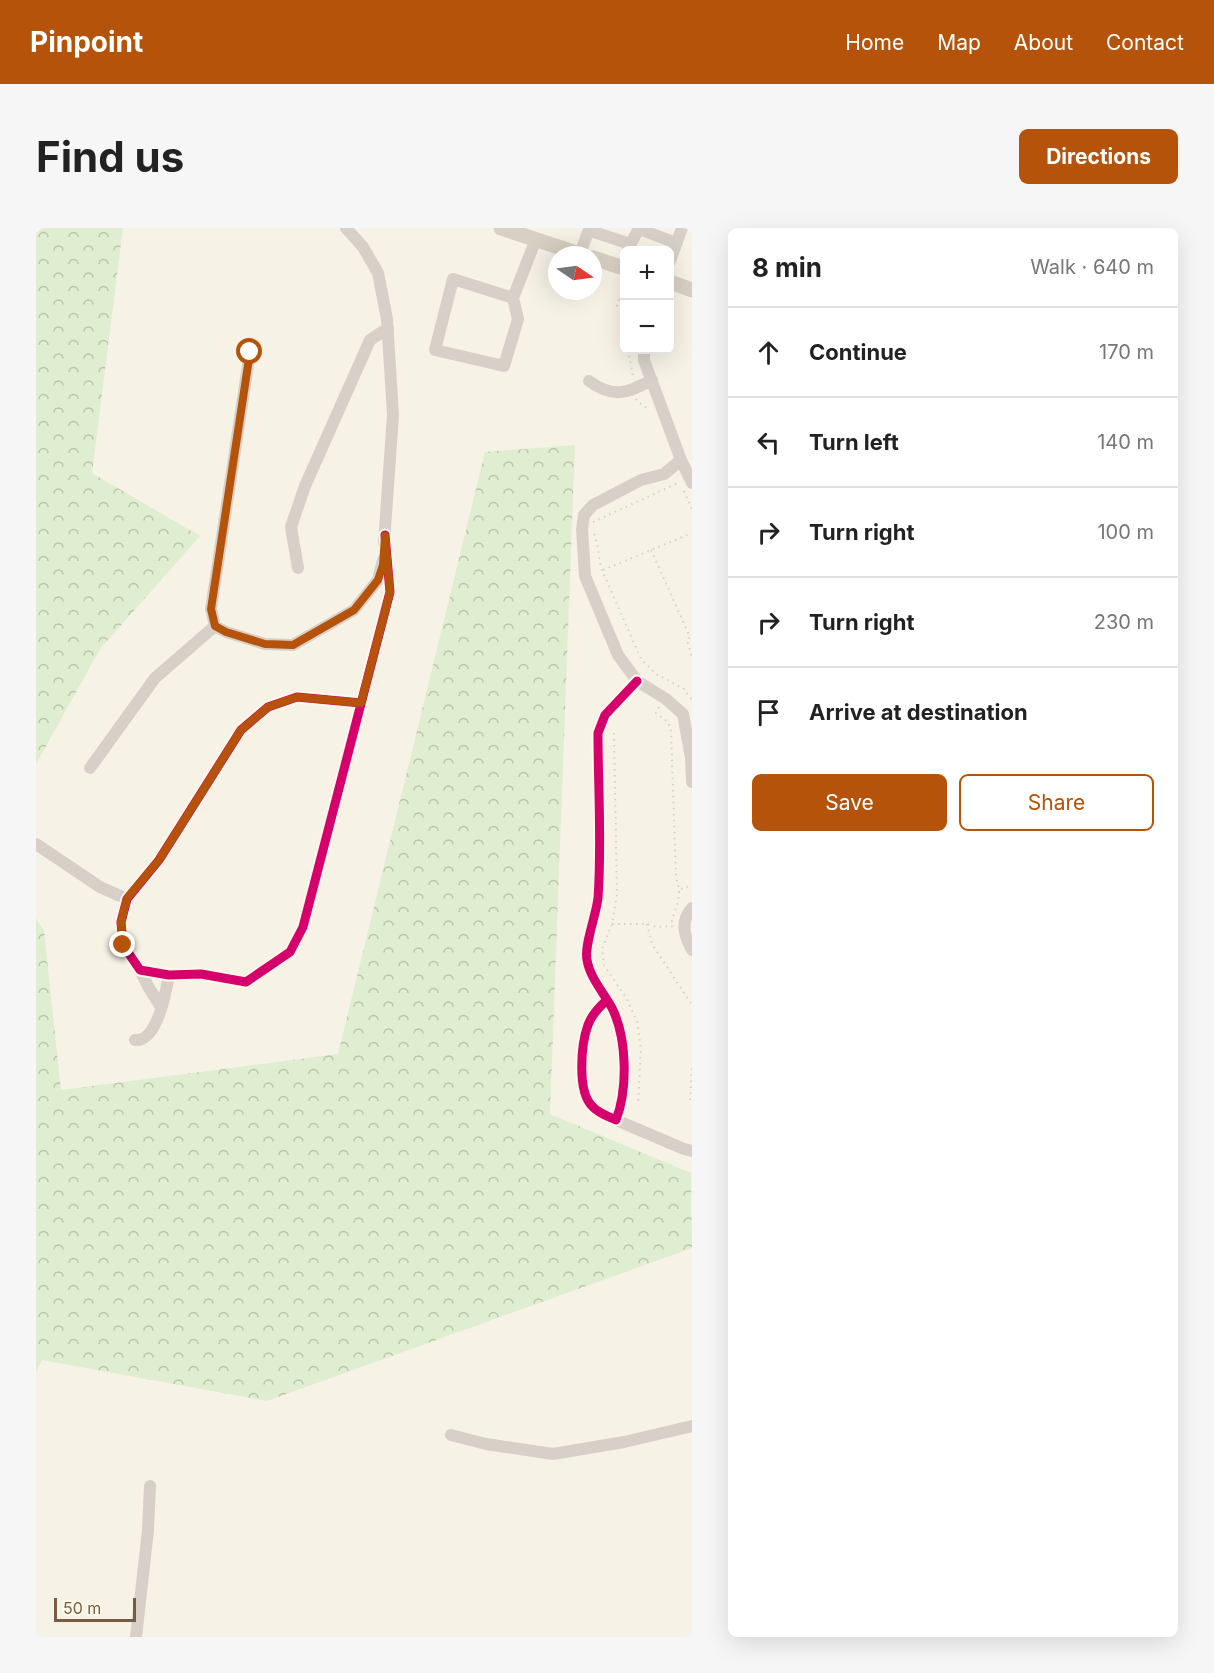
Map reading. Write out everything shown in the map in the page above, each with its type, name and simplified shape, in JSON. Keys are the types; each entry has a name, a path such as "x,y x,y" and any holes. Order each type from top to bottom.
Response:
{"main road":[{"path":"501,228 521,231 556,246"},
{"path":"602,260 620,263"},
{"path":"674,284 692,290"}],"street":[{"path":"250,352 211,609 215,626 226,632 265,644 293,645 354,610 378,580 383,565 393,415 388,328 378,273 363,247 346,228"},
{"path":"674,248 682,228"},
{"path":"629,246 637,232 642,230 676,243"},
{"path":"586,246 588,232 591,231 626,246"},
{"path":"513,298 453,279 435,350 504,366 518,319 513,298 536,239"},
{"path":"298,568 291,527 304,486 370,340 388,328"},
{"path":"644,354 644,360 681,460 686,482"},
{"path":"589,381 601,390 612,392 629,391 652,380"},
{"path":"681,460 664,474 641,480 592,505 584,515 582,530 585,576 618,655 637,681 666,699 683,714 691,758 692,782"},
{"path":"140,970 169,975 201,974 246,982 290,952 303,927 390,592 385,536"},
{"path":"90,768 155,678 215,626"},
{"path":"616,1120 621,1107 624,1049 620,1026 589,968 586,957 597,913 598,734 605,715 637,681"},
{"path":"161,1006 123,945 121,922 127,898 159,860 241,730 268,707 297,697 361,703"},
{"path":"36,844 100,887 127,898"},
{"path":"692,908 683,926 692,950"},
{"path":"135,1040 147,1037 153,1029 169,975"},
{"path":"608,1000 597,1008 584,1039 582,1069 586,1096 591,1106 600,1113 692,1151"},
{"path":"451,1435 486,1444 553,1454 624,1442 692,1426"},
{"path":"136,1637 148,1530 150,1486"}],"path":[{"path":"619,299 617,306 620,308"},
{"path":"629,354 633,379"},
{"path":"590,524 686,482"},
{"path":"594,532 602,570 641,659 656,674 684,689 692,700"},
{"path":"602,570 692,533"},
{"path":"651,550 691,637 687,640 692,658"},
{"path":"659,705 656,713 669,722 671,731 676,878 680,890 680,899 673,914 671,926"},
{"path":"614,733 617,894 612,924 602,950 604,965 627,999 637,1022 641,1049 638,1105"},
{"path":"680,890 690,886"},
{"path":"612,924 671,926 676,930"},
{"path":"647,924 652,944 692,1005"},
{"path":"690,1100 692,1068"}],"green space":[{"path":"36,228 123,228 92,473 200,536 100,649 36,764"},
{"path":"575,445 550,1114 691,1173 692,1248 267,1401 42,1360 36,1372 36,918 44,931 61,1090 338,1054 485,452"}],"cycle path":[{"path":"361,703 297,697 268,707 241,730 159,860 127,899 121,922 123,945 140,970 169,975 201,974 246,982 290,952 303,927 390,592 385,535"},
{"path":"607,1000 596,1011 588,1025 582,1055 582,1079 587,1099 592,1106 616,1120 623,1094 624,1079 621,1034 612,1008 591,973 587,954 598,898 600,836 598,733 605,715 637,681"}],"route":[{"path":"123,945 121,922 127,898 159,860 241,730 268,707 297,697 361,703 390,592 385,536 383,565 378,580 354,610 293,645 265,644 226,632 215,626 211,609 250,352"}]}
